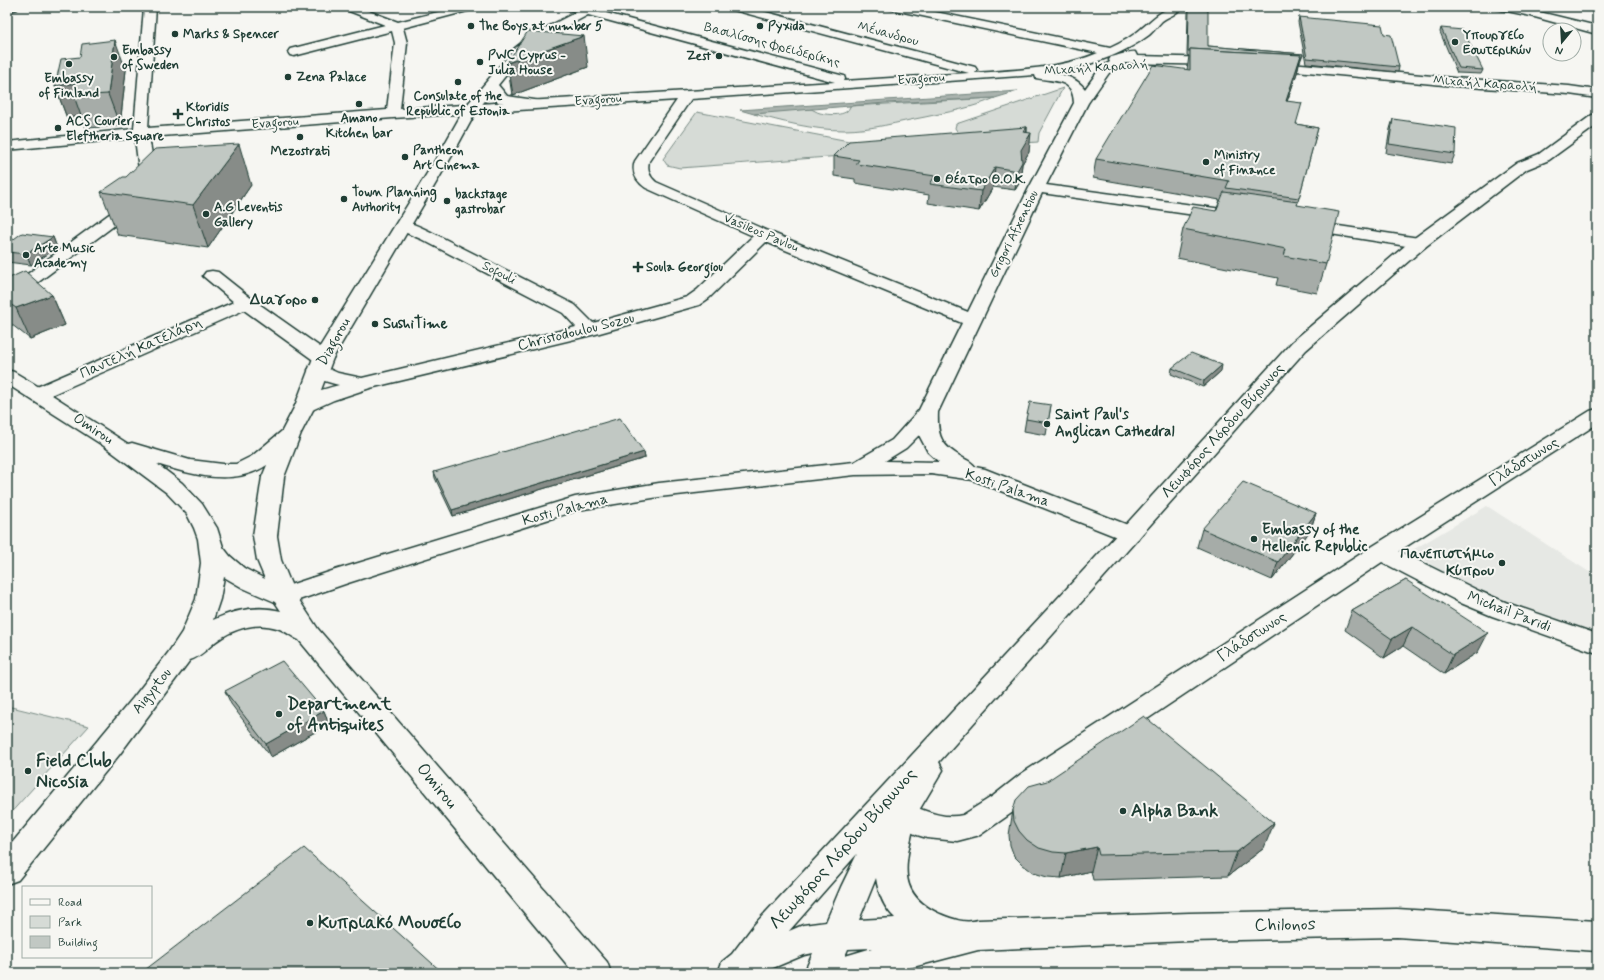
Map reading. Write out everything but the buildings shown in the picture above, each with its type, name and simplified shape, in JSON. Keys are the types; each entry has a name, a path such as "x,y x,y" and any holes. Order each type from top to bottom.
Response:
{"street":[{"path":"7,8 13,7"},
{"path":"7,297 117,217 145,190 148,178 141,133 150,7"},
{"path":"348,7 397,26"},
{"path":"294,52 471,7"},
{"name":"Βασιλίσσης Φρειδερίκης","path":"570,7 592,9 855,84"},
{"name":"Μένανδρου","path":"734,7 989,75"},
{"path":"894,7 1119,53 1147,48 1170,60"},
{"path":"1500,7 1594,28"},
{"name":"Diagorou","path":"284,596 269,560 265,536 273,477 291,433 305,406 321,364 471,109 519,51 527,44 592,9"},
{"path":"1170,27 1175,9"},
{"name":"Evagorou","path":"7,146 141,133 394,114 1018,74 1076,65 1110,51 1138,37 1162,16 1175,9"},
{"path":"394,114 402,43 397,26"},
{"name":"Grigori Afxentiou","path":"977,474 948,459 935,448 928,433 928,412 1037,188 1081,103 1100,76 1117,62 1147,48"},
{"name":"Μιχαήλ Καραολή","path":"1033,72 1064,71 1117,62 1230,65 1170,60 1117,62 1076,65"},
{"name":"Μιχαήλ Καραολή","path":"1254,67 1569,90 1597,94"},
{"path":"1018,74 1050,76 1068,81 1080,91 1081,103"},
{"path":"491,85 503,99 536,104"},
{"name":"Vasileos Pavlou","path":"687,95 642,161 640,169 643,178 651,186 764,235 972,320"},
{"name":"Λεωφόρος Λόρδου Βύρωνος","path":"1522,166 1529,153 1597,102"},
{"name":"Λεωφόρος Λόρδου Βύρωνος","path":"739,969 765,936 1299,346 1419,243 1522,166 1544,157 1597,118"},
{"path":"1037,188 1239,217"},
{"path":"1294,225 1419,243"},
{"name":"Sofouli","path":"403,226 427,236 569,309 589,330"},
{"name":"Christodoulou Sozou","path":"305,406 330,394 364,384 589,330 693,301 703,294 764,235"},
{"path":"212,276 321,364"},
{"name":"Παντελή Κατελάρη","path":"37,394 246,303"},
{"name":"Christodoulou Sozou","path":"321,364 331,377 343,381 364,384"},
{"name":"Omirou","path":"7,376 113,441 176,488"},
{"name":"Kosti Palama","path":"855,468 899,444 928,412"},
{"name":"Γλάδστωνος","path":"902,814 927,826 957,829 970,826 1003,804 1031,782 1381,552 1597,415"},
{"path":"113,441 165,459 198,468 225,472 243,469 261,460 291,433"},
{"name":"Kosti Palama","path":"284,596 340,577 580,503 659,490 855,468 931,467 977,474 1130,534"},
{"name":"Aigyptou","path":"7,871 77,788 174,663 193,634 204,612 210,593 213,576 211,547 201,518 176,488"},
{"path":"211,547 222,562 232,572 246,580 284,596"},
{"name":"Michail Paridi","path":"1381,552 1470,597 1501,610 1597,644"},
{"name":"Omirou","path":"284,596 310,635 594,973"},
{"path":"174,663 217,629 231,622 269,617 284,619 297,625 310,635"},
{"name":"Λεωφόρος Λόρδου Βύρωνος","path":"820,973 856,887 872,856 902,814 954,727"},
{"path":"902,814 890,864 894,893 913,915 942,930"},
{"name":"Chilonos","path":"973,936 1189,927 1397,923 1597,936"},
{"path":"739,969 767,954 803,940 837,935 942,930 973,936"},
{"path":"840,973 916,950 973,936"}],"shaded area":[{"path":"1018,91 995,98 885,103 754,114 740,110"},
{"name":"Πανεπιστήμιο Κύπρου","path":"1487,506 1597,577 1597,634 1474,593 1411,551"}],"green space":[{"path":"1063,88 1039,133 1038,142 967,147 955,128 956,124"},
{"path":"995,98 969,107 854,130 832,130 810,127 787,123 754,114 784,110 811,109 819,113 832,115 846,112 850,106"},
{"path":"697,112 875,146 882,153 680,168 667,165 663,159"},
{"name":"Field Club Nicosia","path":"7,706 89,726 7,817"}],"place":[{"name":"The Boys at number 5","path":"471,26"},
{"name":"Pyxida","path":"760,26"},
{"name":"Marks & Spencer","path":"175,34"},
{"name":"Υπουργείο Εσωτερικών","path":"1455,42"},
{"name":"Zest","path":"719,56"},
{"name":"Embassy of Sweden","path":"114,57"},
{"name":"PWC Cyprus - Julia House","path":"480,62"},
{"name":"Embassy of Finland","path":"69,64"},
{"name":"Zena Palace","path":"288,77"},
{"name":"Consulate of the Republic of Estonia","path":"458,82"},
{"name":"Amano Kitchen bar","path":"359,104"},
{"name":"Ktoridis Christos","path":"178,114"},
{"name":"ACS Courier - Eleftheria Square","path":"58,128"},
{"name":"Mezostrati","path":"300,137"},
{"name":"Pantheon Art Cinema","path":"405,157"},
{"name":"Ministry of Finance","path":"1206,162"},
{"name":"Θέατρο Θ.Ο.Κ.","path":"937,179"},
{"name":"Town Planning Authority","path":"344,199"},
{"name":"backstage gastrobar","path":"447,201"},
{"name":"A.G Leventis Gallery","path":"206,214"},
{"name":"Arte Music Academy","path":"26,255"},
{"name":"Soula Georgiou","path":"638,267"},
{"name":"Διαγορο","path":"315,300"},
{"name":"SushiTime","path":"375,324"},
{"name":"Saint Paul's Anglican Cathedral","path":"1047,424"},
{"name":"Embassy of the Hellenic Republic","path":"1254,539"},
{"name":"Πανεπιστήμιο Κύπρου","path":"1502,563"},
{"name":"Department of Antiquites","path":"279,714"},
{"name":"Field Club Nicosia","path":"28,771"},
{"name":"Alpha Bank","path":"1123,811"},
{"name":"Κυπριακό Μουσείο","path":"310,923"}]}
